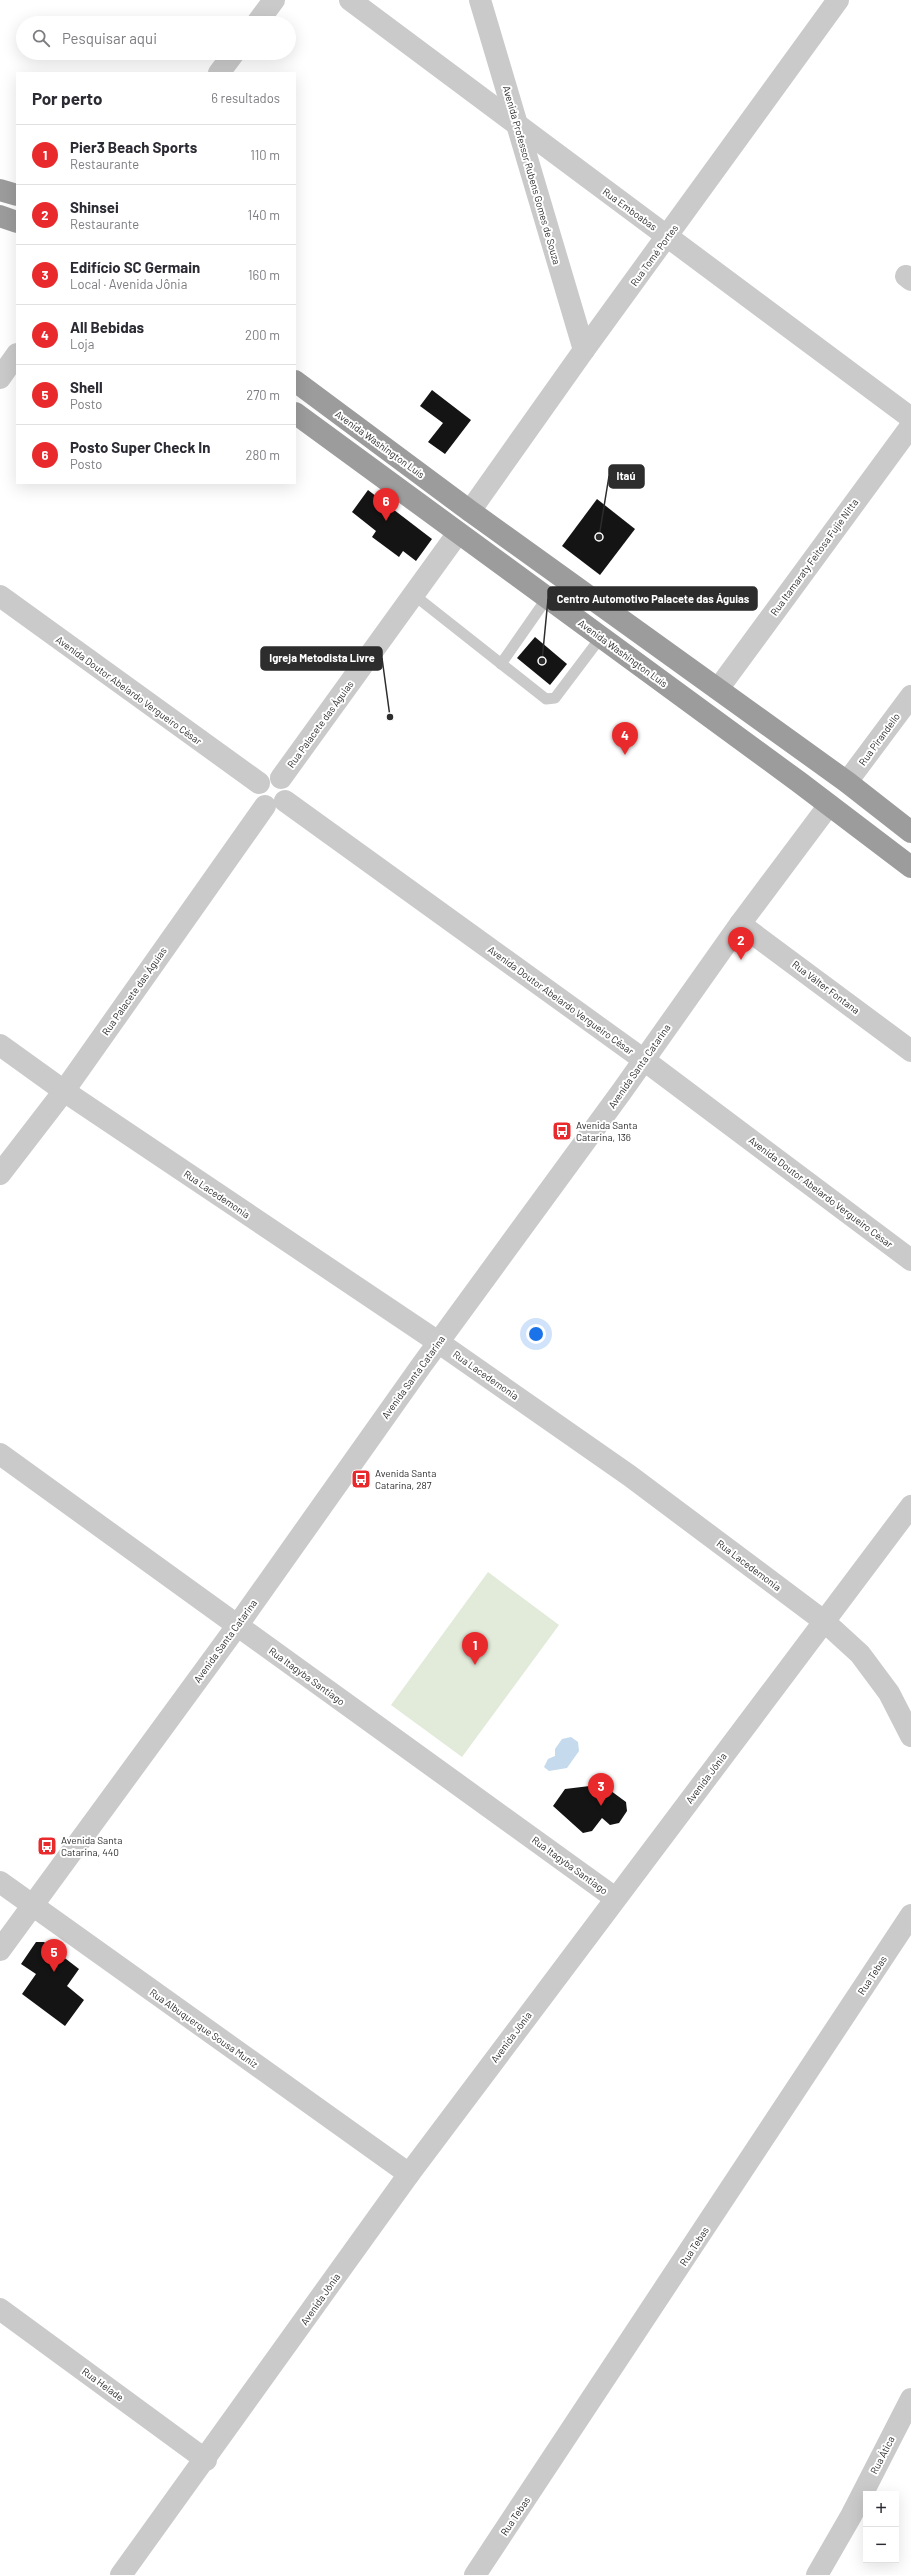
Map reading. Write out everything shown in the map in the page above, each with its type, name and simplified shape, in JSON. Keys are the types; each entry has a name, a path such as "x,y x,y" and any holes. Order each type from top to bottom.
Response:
{"highway":[{"path":"0,190 16,195"},
{"path":"0,216 16,222"},
{"name":"Avenida Washington Luís","path":"296,382 470,511 848,782 911,832"},
{"name":"Avenida Washington Luís","path":"296,414 602,637 911,867"}],"street":[{"path":"262,16 274,0"},
{"name":"Rua Emboabas","path":"350,0 517,127 668,236 911,418"},
{"name":"Avenida Professor Rubens Gomes de Souza","path":"480,0 584,350"},
{"name":"Rua Tomé Portes","path":"470,511 584,350 838,0"},
{"path":"221,72 229,60"},
{"path":"0,378 16,355"},
{"name":"Rua Itamaraty Feitosa Fujie Nitta","path":"718,688 911,426"},
{"name":"Rua Palacete das Águias","path":"281,778 458,533"},
{"name":"Avenida Doutor Abelardo Vergueiro César","path":"0,596 259,783"},
{"name":"Rua Pirandello","path":"848,782 911,696"},
{"path":"271,776 281,778 287,786 275,803 256,793 259,783 271,776"},
{"name":"Rua Palacete das Águias","path":"0,1174 64,1091 275,803"},
{"name":"Avenida Doutor Abelardo Vergueiro César","path":"275,803 644,1060 911,1260"},
{"name":"Avenida Santa Catarina","path":"0,1950 236,1626 438,1342 644,1060 740,924 829,805"},
{"name":"Rua Válter Fontana","path":"740,924 911,1051"},
{"name":"Rua Lacedemonia","path":"0,1045 64,1091 438,1342 630,1476 825,1622 860,1654 889,1693 911,1736"},
{"name":"Rua Itagyba Santiago","path":"0,1454 236,1626 615,1898"},
{"name":"Avenida Jônia","path":"121,2575 206,2460 409,2174 911,1506"},
{"name":"Rua Albuquerque Sousa Muniz","path":"0,1882 409,2174"},
{"name":"Rua Tebas","path":"475,2575 911,1915"},
{"name":"Rua Helade","path":"0,2309 206,2460"},
{"name":"Rua Ática","path":"817,2575 851,2516 911,2398"}],"lane":[{"path":"414,595 546,699 550,699 558,694 602,637"},
{"path":"501,664 547,598"}],"green space":[{"path":"488,1572 559,1625 462,1757 391,1705"}],"water":[{"path":"571,1737 578,1742 579,1751 567,1768 549,1771 544,1767 548,1759 555,1756 555,1749 562,1739"}],"building":[{"path":"432,390 471,420 445,454 428,442 443,423 420,406"},
{"path":"368,490 432,539 416,561 403,551 399,557 372,537 376,531 352,512"},
{"path":"597,499 635,529 600,575 562,546"},
{"path":"535,637 567,664 550,685 517,658"},
{"path":"606,1784 607,1788 626,1802 627,1811 619,1823 610,1825 602,1818 592,1831 583,1833 553,1806 565,1789"},
{"path":"36,1942 44,1942 79,1969 67,1986 84,2000 65,2026 22,1994 36,1974 21,1964"}],"place":[{"name":"Posto Super Check In","path":"386,521"},
{"name":"Itaú","path":"599,537"},
{"name":"Centro Automotivo Palacete das Águias","path":"542,661"},
{"name":"Igreja Metodista Livre","path":"390,717"},
{"name":"All Bebidas","path":"625,755"},
{"name":"Shinsei","path":"741,960"},
{"name":"Avenida Santa Catarina, 136","path":"562,1131"},
{"name":"Avenida Santa Catarina, 287","path":"361,1479"},
{"name":"Pier3 Beach Sports","path":"475,1665"},
{"name":"Edifício SC Germain","path":"601,1806"},
{"name":"Avenida Santa Catarina, 440","path":"47,1846"},
{"name":"Shell","path":"54,1972"}]}
